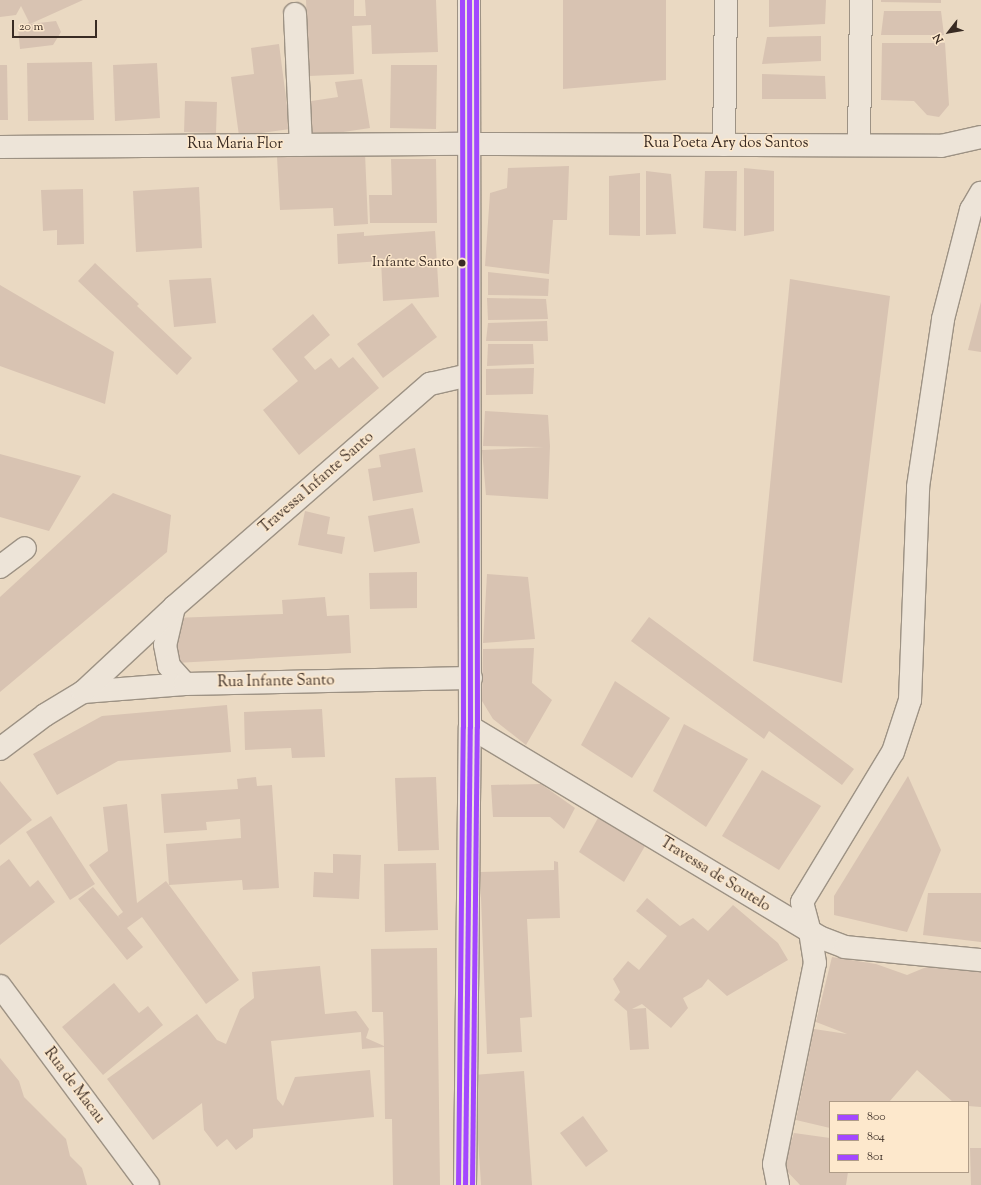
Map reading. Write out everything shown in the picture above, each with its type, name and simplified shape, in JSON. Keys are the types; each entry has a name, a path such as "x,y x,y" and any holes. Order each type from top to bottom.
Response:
{"street":[{"path":"465,1185 471,678 469,375 471,144 469,0"},
{"path":"724,145 726,0"},
{"path":"859,144 861,0"},
{"path":"295,14 301,145"},
{"name":"Rua Poeta Ary dos Santos","path":"471,144 859,144 941,146 981,137"},
{"name":"Rua Maria Flor","path":"0,147 471,144"},
{"path":"778,1185 774,1164 815,963 810,932 802,902 893,752 910,700 918,486 943,319 970,210 981,193"},
{"name":"Travessa Infante Santo","path":"82,692 174,607 430,384 469,375"},
{"path":"0,567 25,548"},
{"path":"174,607 165,645 169,666 184,684"},
{"name":"Rua Infante Santo","path":"82,692 184,684 471,678"},
{"path":"0,749 45,715 82,692"},
{"name":"Travessa de Soutelo","path":"470,727 810,932 845,947 981,960"},
{"name":"Rua de Macau","path":"0,986 148,1185"}],"building":[{"path":"0,0 83,0 30,24 56,21 61,32 53,45 20,49 18,28 29,22 21,6 16,15 0,17"},
{"path":"306,0 354,0 354,16 366,16 365,0 436,0 438,52 372,54 371,25 352,26 354,74 309,76"},
{"path":"563,0 666,0 666,80 563,89"},
{"path":"769,0 826,0 825,24 769,27"},
{"path":"881,0 941,0 941,3 881,2"},
{"path":"884,11 941,11 944,35 881,35"},
{"path":"821,36 821,61 762,64 767,37"},
{"path":"882,43 945,43 949,105 939,117 927,115 914,101 881,100"},
{"path":"279,44 290,129 239,136 231,77 254,74 251,48"},
{"path":"92,62 94,120 28,121 27,63"},
{"path":"157,63 160,118 115,121 113,65"},
{"path":"0,65 7,65 8,120 0,120"},
{"path":"391,65 437,65 436,129 390,128"},
{"path":"762,74 825,76 826,99 762,99"},
{"path":"362,79 370,128 310,137 305,102 338,97 335,82"},
{"path":"185,101 217,102 216,133 184,132"},
{"path":"365,153 368,224 334,226 333,208 280,210 277,157"},
{"path":"391,159 436,159 437,223 370,223 369,195 392,195"},
{"path":"569,166 567,220 553,220 549,274 485,266 490,193 507,188 508,168"},
{"path":"744,168 774,171 774,231 744,236"},
{"path":"646,171 671,174 676,234 646,235"},
{"path":"705,171 737,171 736,231 703,228"},
{"path":"640,173 640,236 609,235 609,176"},
{"path":"199,187 202,248 136,252 133,191"},
{"path":"83,189 84,244 57,245 57,230 43,231 41,190"},
{"path":"435,231 439,297 383,301 381,261 338,264 337,234 364,232 364,236"},
{"path":"95,263 139,304 137,306 192,358 177,375 78,281"},
{"path":"488,272 549,279 548,296 488,295"},
{"path":"211,278 216,323 174,327 169,280"},
{"path":"790,279 890,296 842,683 753,661"},
{"path":"0,285 114,352 105,404 0,366"},
{"path":"487,298 546,299 548,319 488,320"},
{"path":"981,302 981,352 968,350"},
{"path":"412,303 437,337 383,378 357,344"},
{"path":"313,314 330,335 304,357 315,370 331,358 339,368 353,357 379,388 299,455 263,410 298,381 272,349"},
{"path":"547,321 548,341 486,341 488,323"},
{"path":"488,344 533,344 534,364 487,366"},
{"path":"534,368 533,394 486,395 486,369"},
{"path":"485,411 548,415 550,446 548,499 486,495 482,450 544,447 483,446"},
{"path":"415,448 423,492 373,501 368,469 381,467 379,455"},
{"path":"0,454 81,476 49,531 0,517"},
{"path":"113,493 171,515 167,552 0,692 0,597"},
{"path":"413,508 420,543 374,552 368,516"},
{"path":"305,511 330,517 327,534 345,537 342,554 298,545"},
{"path":"417,572 417,608 370,609 369,573"},
{"path":"487,574 528,577 535,639 483,643"},
{"path":"325,597 327,616 349,615 351,653 176,663 173,618 283,614 282,600"},
{"path":"649,617 854,769 842,785 769,731 764,739 631,641"},
{"path":"534,648 532,683 552,700 526,745 493,719 482,701 483,649"},
{"path":"615,681 670,718 632,778 581,745"},
{"path":"227,705 231,752 118,761 57,795 33,754 102,716"},
{"path":"322,709 325,757 292,758 291,748 245,750 244,712"},
{"path":"684,724 748,759 706,827 653,791"},
{"path":"762,770 821,806 779,870 722,836"},
{"path":"908,776 941,850 907,932 834,915 834,896"},
{"path":"256,777 257,786 272,785 279,888 243,890 242,880 169,885 166,844 241,838 240,819 206,822 207,830 164,833 161,794 238,789 237,779"},
{"path":"436,777 439,850 398,851 395,778"},
{"path":"0,781 32,820 0,845"},
{"path":"541,784 575,808 564,829 550,817 493,817 491,785"},
{"path":"127,804 137,903 166,881 239,980 206,1004 142,917 127,928 143,947 127,960 78,899 93,887 121,920 118,916 123,912 89,865 108,851 103,807"},
{"path":"51,816 95,884 70,900 26,832"},
{"path":"598,818 645,846 624,882 579,852"},
{"path":"333,854 361,855 359,899 313,897 314,872 333,873"},
{"path":"9,859 30,887 38,880 55,902 0,945 0,866"},
{"path":"554,861 558,862 560,918 527,919 532,1017 520,1018 522,1052 487,1054 480,872 554,870"},
{"path":"436,863 438,930 385,932 384,864"},
{"path":"928,893 981,893 981,942 923,935"},
{"path":"647,898 680,926 693,918 708,931 733,905 778,943 788,960 727,996 708,979 702,987 683,998 688,1008 671,1028 642,1004 632,1009 646,1008 649,1049 630,1050 627,1011 614,1000 620,992 613,979 628,961 639,970 667,936 636,911"},
{"path":"437,948 440,1185 393,1185 392,1119 385,1119 384,1047 362,1049 361,1032 271,1041 277,1099 283,1106 295,1077 370,1070 374,1117 253,1129 253,1137 236,1150 227,1139 217,1147 204,1130 202,1103 153,1140 107,1079 197,1014 217,1040 226,1044 240,1009 254,998 252,972 320,966 325,1014 356,1011 369,1029 366,1038 384,1046 383,1012 372,1012 371,949"},
{"path":"832,957 876,964 907,975 936,963 981,968 981,1107 969,1106 969,1101 952,1101 917,1070 890,1101 829,1101 829,1128 796,1120 814,1029 847,1034 816,1022"},
{"path":"114,983 139,1013 148,1006 163,1025 103,1075 62,1027"},
{"path":"0,1058 19,1081 24,1097 66,1139 70,1156 82,1168 87,1185 0,1185"},
{"path":"524,1071 532,1185 481,1185 474,1075"},
{"path":"583,1116 608,1151 586,1167 560,1133"},
{"path":"794,1133 829,1138 829,1173 848,1173 846,1185 800,1185 783,1167"},
{"path":"970,1148 981,1148 981,1185 971,1185"}],"transit line":[{"name":"801","path":"458,1185 463,727 462,0"},
{"name":"800","path":"465,1185 470,727 469,0"},
{"name":"804","path":"472,1185 477,727 476,0"}],"place":[{"name":"Infante Santo","path":"462,263"}]}
